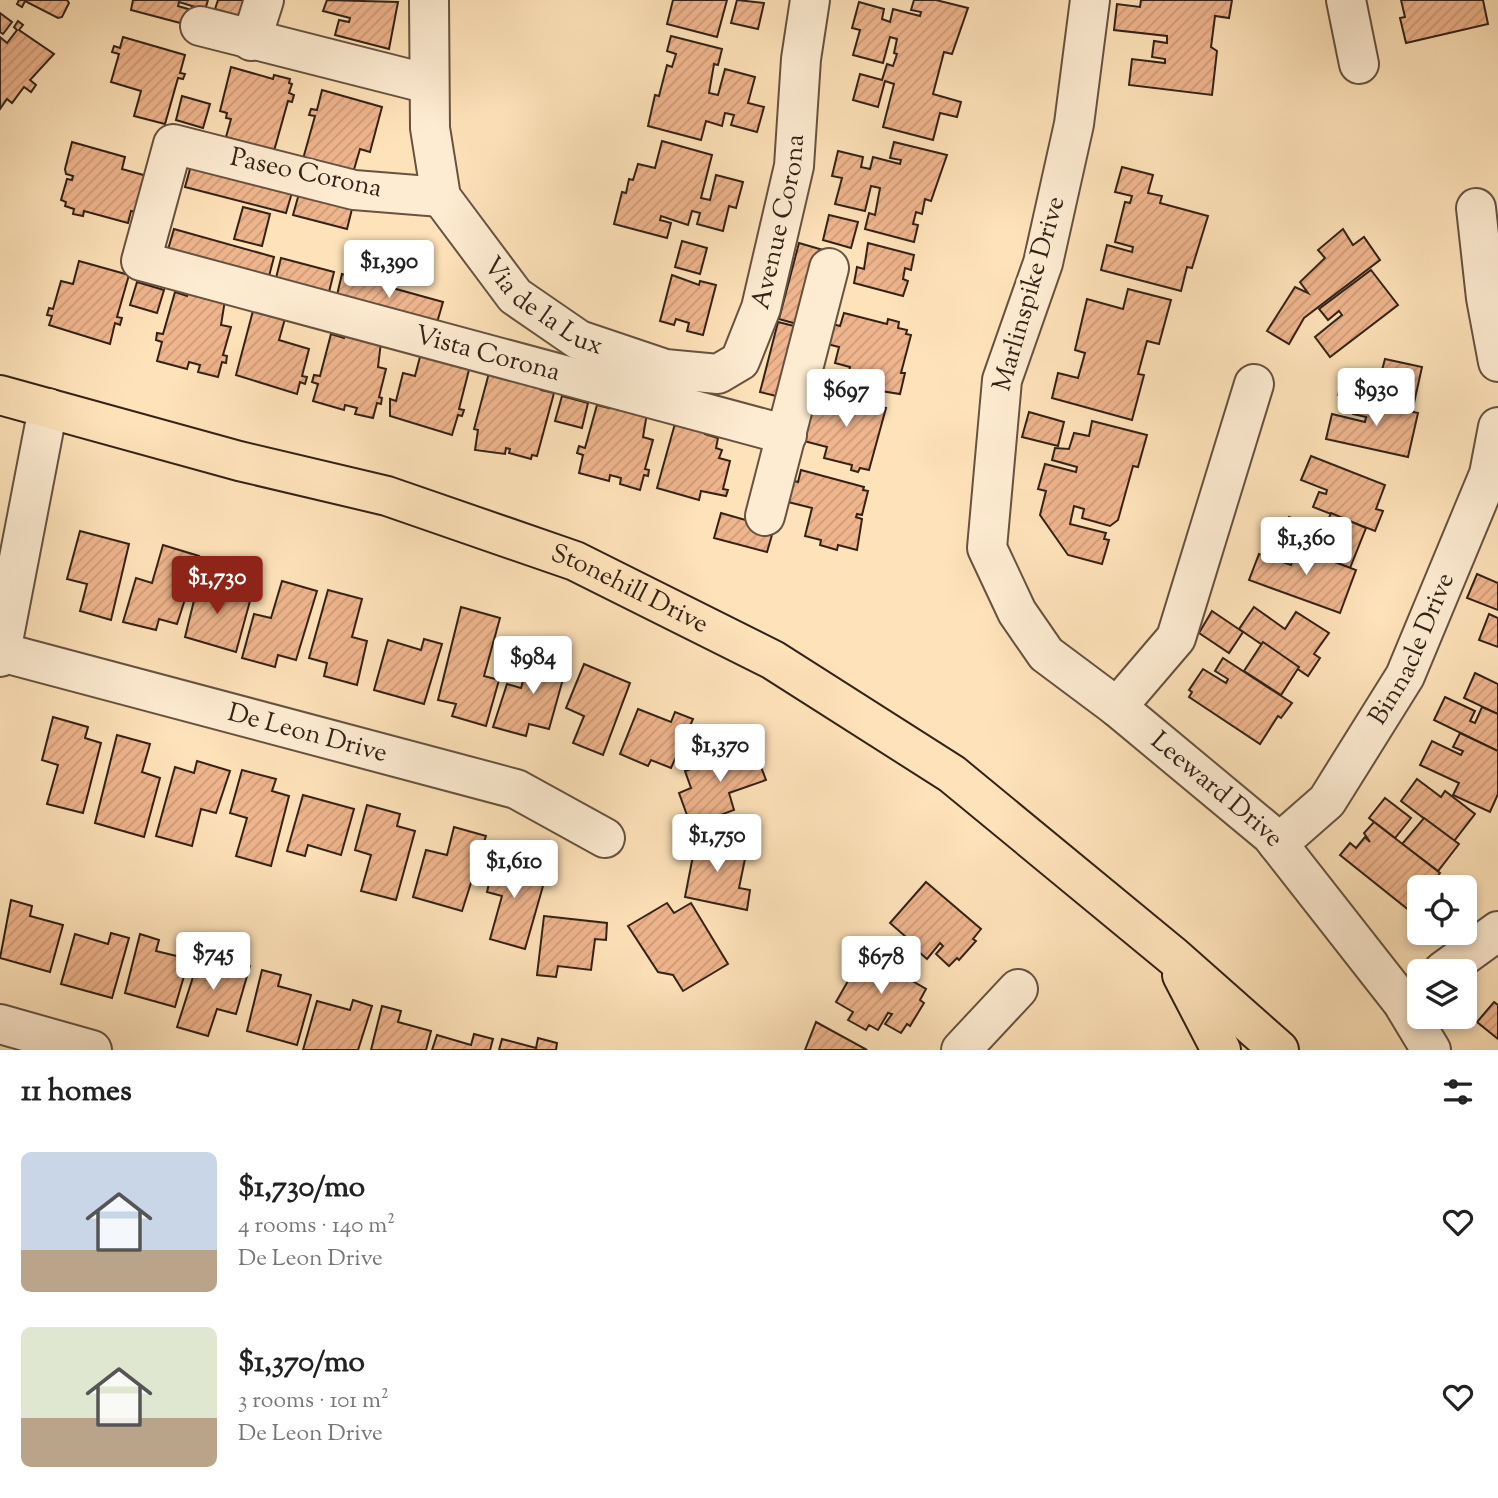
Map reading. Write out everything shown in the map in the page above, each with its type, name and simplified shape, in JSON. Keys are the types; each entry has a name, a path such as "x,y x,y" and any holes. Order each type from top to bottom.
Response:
{"main road":[{"name":"Stonehill Drive","path":"0,395 239,461 387,496 575,561 773,660 952,774 1174,957 1279,1050"},
{"name":"Stonehill Drive","path":"1174,957 1221,1050"}],"street":[{"path":"251,41 264,0"},
{"name":"Via de la Lux","path":"429,0 430,128 441,197 515,296 579,340 660,385"},
{"name":"Avenue Corona","path":"660,385 718,374 740,361 761,309 794,166 801,59 810,0"},
{"name":"Marlinspike Drive","path":"987,548 1002,380 1043,263 1074,124 1090,0"},
{"path":"1346,0 1359,64"},
{"path":"200,26 429,84"},
{"name":"Vista Corona","path":"173,144 141,261 660,385 787,435"},
{"name":"Paseo Corona","path":"173,144 354,190 441,197"},
{"path":"1476,208 1486,298 1498,362"},
{"path":"765,516 829,268"},
{"path":"1117,707 1176,638 1254,384"},
{"path":"0,654 48,408"},
{"name":"Binnacle Drive","path":"1278,844 1327,801 1405,676 1489,474 1498,427"},
{"name":"Leeward Drive","path":"987,548 1017,612 1046,654 1117,707 1278,844 1407,990"},
{"name":"De Leon Drive","path":"0,654 516,789 605,838"},
{"path":"1459,959 1498,930"},
{"path":"961,1050 1018,989"},
{"path":"0,1024 92,1050"},
{"name":"Leeward Drive","path":"1423,1029 1431,1050"}],"building":[{"path":"19,0 67,0 69,3 62,17 58,18 25,1 22,7 17,4"},
{"path":"133,0 208,0 205,10 179,2 178,6 188,9 184,24 131,10"},
{"path":"218,0 245,0 240,16 215,9"},
{"path":"327,0 398,2 389,49 335,35 339,20 349,22 350,18 323,11"},
{"path":"673,0 727,0 717,37 667,24"},
{"path":"737,0 764,3 758,29 731,23"},
{"path":"914,0 936,0 968,8 952,54 944,52 933,94 961,102 957,117 940,113 933,140 883,127 894,84 885,81 878,107 853,100 860,74 882,80 887,64 893,66 897,54 894,53 897,39 890,37 883,63 853,55 860,30 852,28 859,2 884,9 882,19 890,22 893,9 920,16 921,12 911,10"},
{"path":"1141,0 1232,0 1229,18 1215,16 1211,47 1217,51 1212,95 1129,85 1132,59 1165,63 1165,59 1152,57 1154,41 1167,43 1167,36 1114,30 1117,4 1140,7"},
{"path":"1401,0 1483,0 1488,24 1406,43 1400,18 1405,17"},
{"path":"0,13 12,22 3,34 0,32"},
{"path":"18,21 23,25 19,30 54,54 30,80 36,85 31,92 24,87 12,103 7,99 0,109 0,37 7,43 17,30 14,27"},
{"path":"671,36 722,49 718,65 714,64 709,93 718,95 725,69 755,77 748,103 764,107 757,132 731,125 734,115 725,113 722,126 706,121 701,140 648,126 655,95 659,96 667,65 672,67 676,54 667,51"},
{"path":"123,37 185,55 180,73 185,74 183,79 178,78 165,124 134,116 141,91 111,82 119,54 112,52 114,46 120,48"},
{"path":"231,67 273,79 274,75 290,79 289,83 292,84 289,93 294,95 292,102 288,101 274,151 226,137 231,119 226,118 227,113 220,111"},
{"path":"322,90 382,107 370,152 360,149 353,173 303,159 315,116 309,115 311,109 317,110"},
{"path":"182,96 210,104 203,128 176,120"},
{"path":"662,141 712,155 701,198 710,200 716,175 743,182 736,208 729,206 723,231 697,224 700,213 692,211 688,225 661,216 660,220 671,223 667,238 614,224 622,192 626,193 629,179 633,180 638,164 655,168"},
{"path":"72,142 125,157 122,169 147,176 140,213 131,211 128,223 84,211 83,216 73,214 74,209 65,206 66,202 61,200 67,179 72,180 73,176 66,174 65,169"},
{"path":"894,142 947,155 931,201 925,199 922,214 916,212 913,224 918,225 914,242 865,229 869,213 875,215 880,188 871,186 865,211 835,204 842,178 832,176 838,151 863,157 861,167 870,169 873,157 900,164 901,160 890,158"},
{"path":"192,162 293,189 286,213 185,187"},
{"path":"1122,167 1153,175 1148,193 1162,196 1160,203 1208,216 1192,268 1187,267 1181,291 1101,270 1107,245 1132,252 1133,247 1115,242 1125,202 1130,203 1132,196 1115,192"},
{"path":"300,190 353,205 347,229 293,215"},
{"path":"243,207 270,214 262,246 234,239"},
{"path":"829,215 858,222 851,248 823,240"},
{"path":"174,229 274,257 268,280 167,253"},
{"path":"1343,229 1353,245 1364,237 1380,260 1304,318 1289,344 1267,331 1295,287 1308,293 1300,282 1325,258 1318,250"},
{"path":"682,241 707,248 700,274 675,267"},
{"path":"799,243 823,250 804,326 779,319"},
{"path":"868,243 914,255 911,270 905,268 903,279 908,281 903,296 854,283 857,267 864,269"},
{"path":"281,258 334,272 328,296 275,282"},
{"path":"79,261 129,275 117,317 122,318 120,325 115,323 110,344 49,325 52,316 47,315 49,308 53,309 61,281 73,284"},
{"path":"1371,270 1398,305 1330,357 1315,337 1342,315 1339,311 1328,320 1319,309"},
{"path":"342,274 443,302 436,326 336,299"},
{"path":"672,275 699,285 700,281 716,285 703,335 687,331 689,323 676,319 674,325 660,321"},
{"path":"137,282 164,290 157,313 130,305"},
{"path":"189,287 225,300 221,325 231,327 223,355 227,356 226,363 222,362 218,377 198,372 200,365 189,362 187,369 157,361 162,342 156,340 157,333 163,334 175,292 187,296"},
{"path":"1128,289 1171,300 1159,344 1147,341 1138,374 1144,375 1132,420 1052,398 1058,373 1078,378 1085,353 1075,350 1087,299 1123,309"},
{"path":"254,307 286,315 279,340 309,349 302,376 307,377 305,384 300,382 297,394 236,375"},
{"path":"844,313 887,324 888,319 899,322 898,328 907,330 906,334 911,335 901,373 905,373 900,394 862,388 863,383 847,379 850,367 835,363 839,347 827,344 832,324 840,326"},
{"path":"778,322 802,328 784,398 760,392"},
{"path":"346,330 381,342 378,367 386,369 379,397 382,398 381,404 377,403 373,418 355,414 357,408 345,405 344,410 313,401 318,384 312,382 314,375 320,376 331,334 344,338"},
{"path":"421,353 470,366 459,409 464,410 462,416 458,415 452,435 390,416 390,399 396,401 403,373 415,376"},
{"path":"1385,359 1422,367 1412,412 1338,395 1344,370 1380,378"},
{"path":"489,373 543,381 541,390 554,393 537,456 532,455 531,459 509,453 510,449 506,448 505,454 475,450 478,430 474,429"},
{"path":"818,389 860,401 861,396 869,398 867,403 886,408 869,470 860,468 858,472 851,470 852,465 824,458 827,447 804,441"},
{"path":"562,396 588,403 582,428 555,421"},
{"path":"1356,399 1418,413 1408,457 1326,439 1332,414 1365,422 1366,417 1353,414"},
{"path":"611,401 647,413 643,437 653,440 645,469 649,470 648,476 644,475 640,490 620,484 621,478 610,475 609,481 579,473 583,455 577,453 579,446 585,448 597,405 609,408"},
{"path":"1029,412 1064,422 1058,446 1022,437"},
{"path":"676,420 707,429 705,434 718,438 716,448 722,450 719,458 730,461 723,489 728,490 726,496 701,491 699,500 657,488"},
{"path":"1092,421 1147,435 1138,467 1133,466 1118,520 1110,526 1082,518 1084,509 1074,506 1070,524 1106,533 1104,539 1109,540 1102,564 1068,555 1040,515 1046,491 1038,489 1045,464 1076,472 1077,467 1052,460 1055,448 1069,449 1074,433 1089,436"},
{"path":"1311,456 1385,485 1376,509 1383,511 1375,531 1313,507 1319,492 1326,494 1327,490 1301,480"},
{"path":"801,470 864,487 863,490 868,491 862,515 857,514 856,517 862,519 857,550 838,545 837,550 820,545 821,540 805,536 812,508 784,501 790,480 798,482"},
{"path":"721,513 774,528 767,552 714,538"},
{"path":"1331,513 1366,528 1350,568 1280,542 1289,517 1324,530"},
{"path":"80,531 129,544 111,620 80,611 87,584 67,579"},
{"path":"1284,543 1356,570 1340,613 1249,580 1259,554 1291,565 1292,562 1279,558"},
{"path":"163,545 199,556 177,624 159,619 156,630 123,622 136,578 152,583"},
{"path":"1477,574 1498,583 1498,610 1467,598"},
{"path":"200,576 220,581 217,591 250,601 236,652 185,637"},
{"path":"282,581 317,591 296,660 278,655 275,667 242,658 254,614 271,618"},
{"path":"328,590 362,599 352,637 367,641 357,685 324,676 327,663 309,658"},
{"path":"461,607 500,618 484,676 499,680 486,726 452,716 456,704 438,700"},
{"path":"1254,607 1285,629 1296,612 1329,633 1314,654 1320,658 1308,676 1239,629"},
{"path":"1212,611 1243,632 1229,653 1199,633"},
{"path":"1489,614 1498,618 1498,647 1479,640"},
{"path":"424,639 442,644 424,704 374,690 388,640 421,650"},
{"path":"1263,642 1299,667 1281,695 1244,671"},
{"path":"532,650 568,661 549,729 529,724 526,736 493,727 507,684 521,688"},
{"path":"1223,658 1292,703 1281,718 1278,716 1260,744 1189,697 1192,692 1189,690 1203,669 1226,683 1228,679 1215,671"},
{"path":"584,664 630,683 603,755 573,743 584,716 566,708"},
{"path":"1475,673 1498,684 1498,714 1464,698"},
{"path":"1445,697 1475,711 1470,721 1475,723 1482,707 1498,714 1498,751 1434,720"},
{"path":"638,709 671,722 675,712 693,719 671,768 651,760 648,766 620,754"},
{"path":"53,717 88,727 85,738 101,743 83,813 47,804 58,765 42,760"},
{"path":"1460,733 1498,751 1498,794 1490,812 1453,795 1459,783 1420,765 1432,741 1461,755 1463,751 1453,747"},
{"path":"117,735 150,744 142,772 160,778 144,837 95,823"},
{"path":"753,746 766,780 729,793 734,810 691,826 679,793 691,788 685,771"},
{"path":"197,761 230,771 216,813 201,809 192,846 156,836 175,767 194,773"},
{"path":"242,770 276,779 272,791 289,796 271,866 236,856 247,818 230,813"},
{"path":"1417,779 1441,797 1445,791 1475,814 1454,841 1401,801"},
{"path":"303,795 354,809 341,855 308,845 305,856 287,851"},
{"path":"1385,798 1411,818 1395,838 1369,818"},
{"path":"367,805 400,814 397,826 415,831 396,900 361,891 371,855 355,850"},
{"path":"1424,818 1459,844 1438,871 1402,844"},
{"path":"1374,822 1440,873 1407,875 1407,909 1340,855 1350,843 1356,848 1365,837 1370,842 1364,833"},
{"path":"454,827 486,836 462,911 413,897 426,850 447,855"},
{"path":"697,835 732,841 730,851 746,854 739,888 750,890 747,910 685,897"},
{"path":"496,853 528,863 525,874 545,879 525,949 490,939 502,896 487,892"},
{"path":"926,882 981,929 973,939 976,941 959,960 957,958 949,966 936,954 943,946 940,943 927,959 919,952 915,957 899,944 906,937 890,923"},
{"path":"11,900 32,906 30,916 63,925 50,972 0,958"},
{"path":"667,903 674,913 691,903 728,964 683,991 673,975 658,972 628,926"},
{"path":"544,916 607,923 606,940 595,939 591,970 558,966 556,977 537,975"},
{"path":"111,933 129,938 112,998 61,984 75,934 108,944"},
{"path":"140,934 159,940 156,951 189,959 175,1007 125,993"},
{"path":"201,952 250,966 236,1014 217,1009 208,1036 177,1027"},
{"path":"864,953 926,989 920,1000 924,1003 910,1026 907,1024 901,1033 885,1024 892,1014 888,1013 878,1030 869,1025 866,1030 848,1020 853,1012 836,1002"},
{"path":"262,970 281,975 278,986 311,995 297,1045 247,1031"},
{"path":"353,1000 372,1006 358,1050 303,1050 317,1001 350,1010"},
{"path":"1494,1002 1498,1005 1498,1039 1477,1022"},
{"path":"382,1006 401,1011 398,1022 431,1031 426,1050 371,1050"},
{"path":"816,1022 867,1050 805,1050"},
{"path":"474,1034 493,1039 490,1050 432,1050 437,1035 471,1045"},
{"path":"538,1038 557,1043 556,1050 499,1050 502,1039 536,1048"}]}
